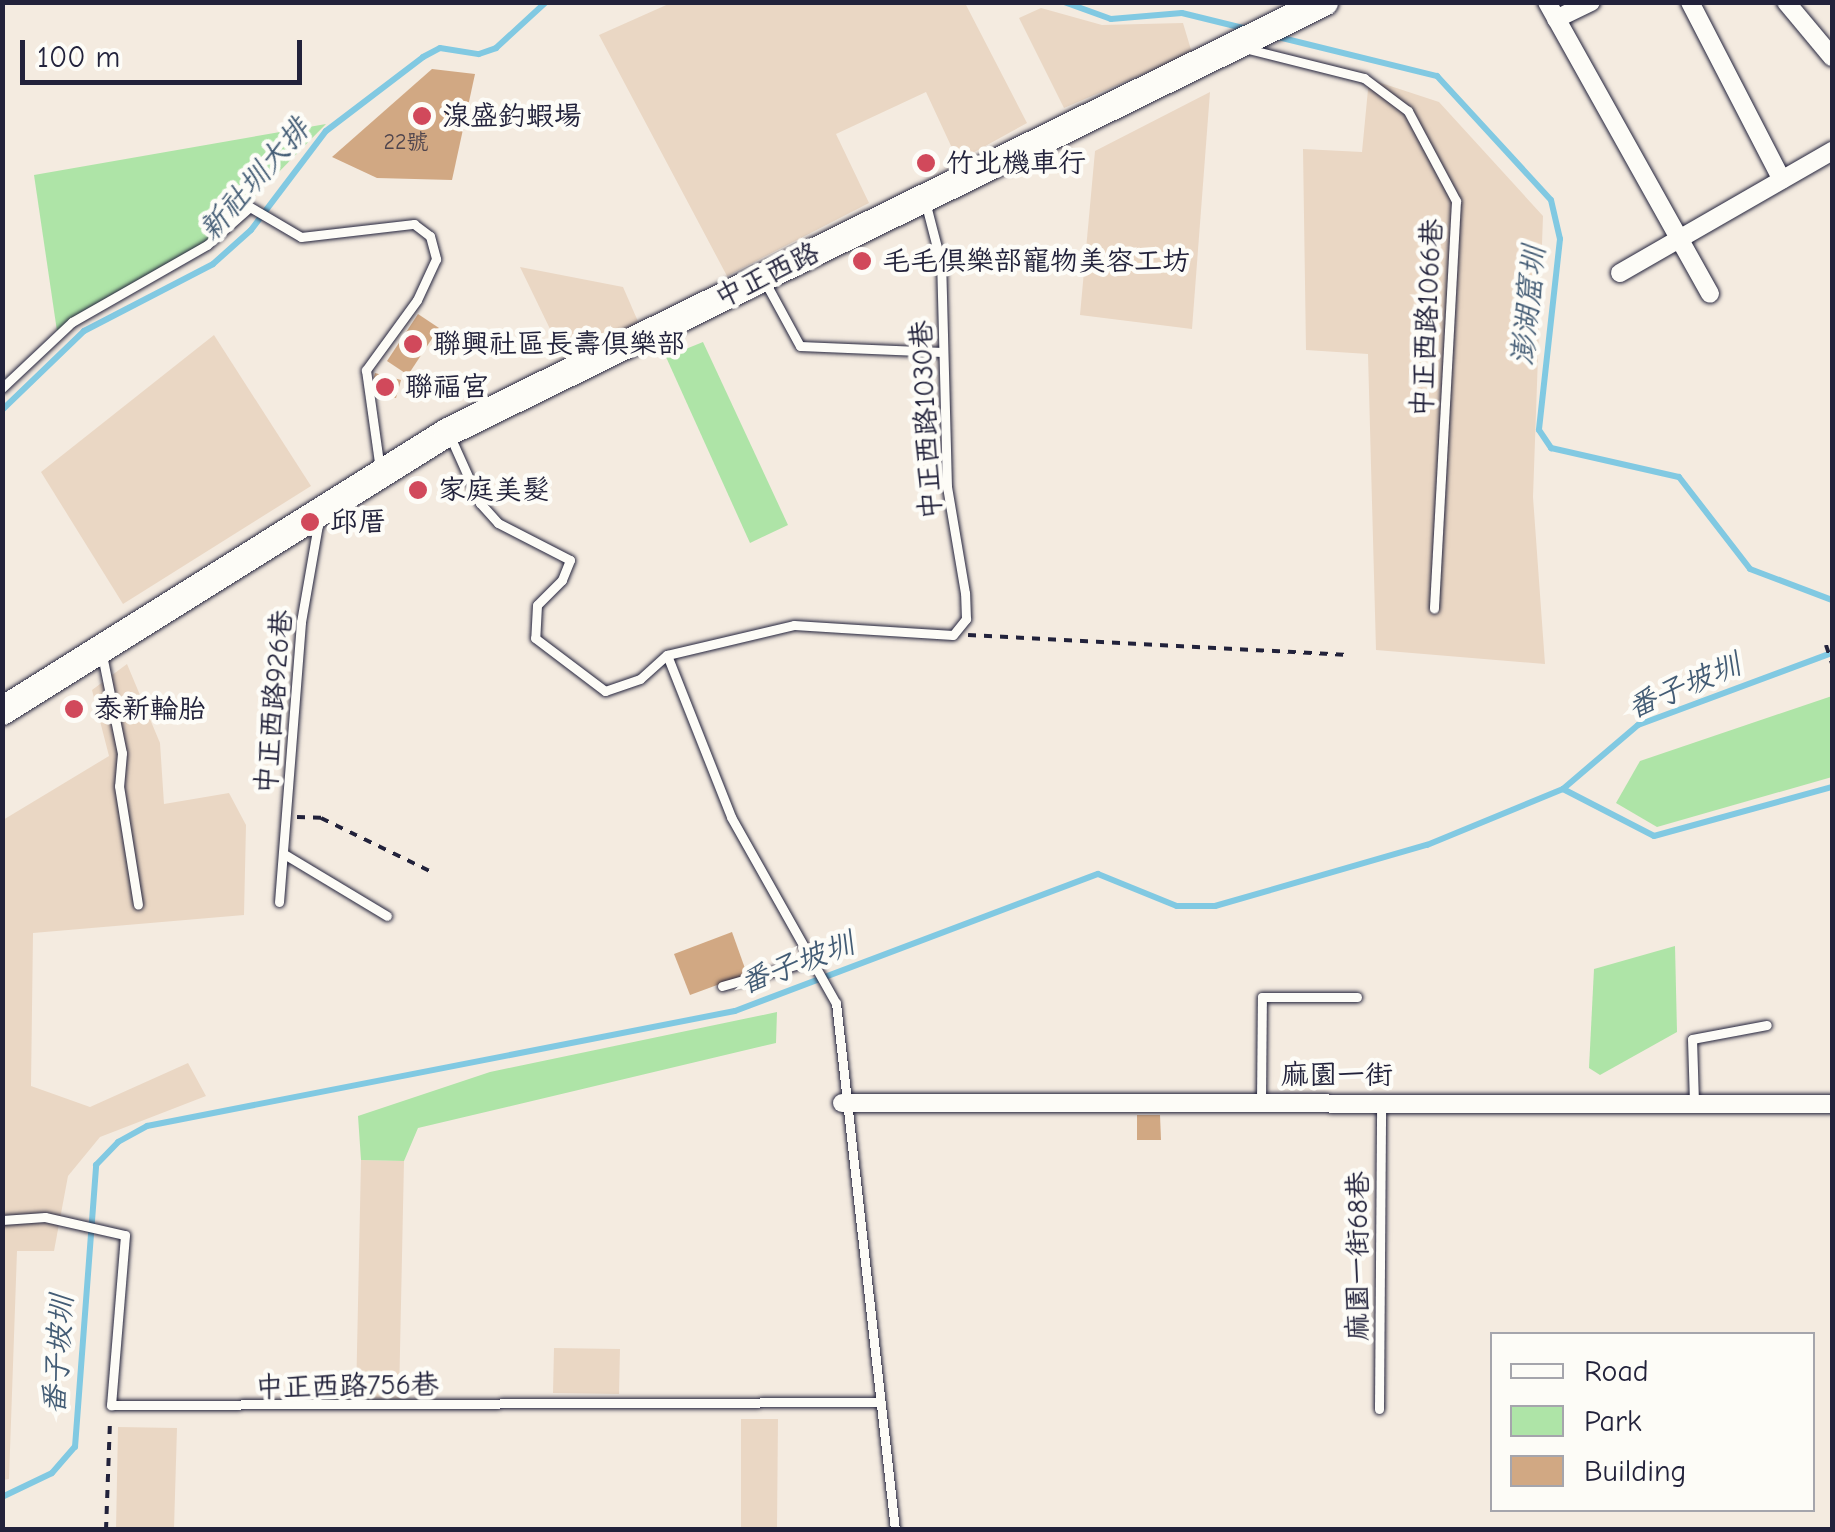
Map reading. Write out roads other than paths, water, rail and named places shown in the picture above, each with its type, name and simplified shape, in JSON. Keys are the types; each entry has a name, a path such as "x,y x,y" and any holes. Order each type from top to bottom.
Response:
{"main road":[{"name":"中正西路","path":"2,711 321,506 448,432 1324,2"}],"street":[{"path":"1591,2 1552,11 1710,294"},
{"path":"1690,2 1782,180"},
{"path":"1786,2 1832,57"},
{"path":"1620,273 1832,152"},
{"name":"麻園一街","path":"842,1104 1832,1104"}],"lane":[{"name":"中正西路1066巷","path":"1235,46 1364,78 1408,111 1456,201 1434,608"},
{"name":"中正西路1030巷","path":"667,654 794,625 953,634 966,620 947,487 941,263 924,199"},
{"path":"2,388 72,322 207,245 250,208 300,237 414,224 430,236 436,258 416,300 366,370 380,471"},
{"path":"763,278 800,346 943,352"},
{"path":"448,432 480,502 498,524 570,560 562,580 537,605 535,638 606,691 640,678 667,654 732,817 830,988 896,1530"},
{"name":"中正西路926巷","path":"278,902 288,817 301,622 321,506"},
{"path":"100,648 122,753 119,786 138,904"},
{"path":"284,854 387,916"},
{"path":"722,986 813,960"},
{"path":"1261,1103 1262,998 1357,997"},
{"path":"1694,1102 1692,1038 1767,1025"},
{"name":"麻園一街68巷","path":"1379,1409 1381,1102"},
{"name":"中正西路756巷","path":"2,1220 70,1221 125,1235 111,1405 880,1402"}],"waterway":[{"name":"新社圳大排","path":"2,410 84,331 213,264 251,230 326,131 423,57 440,48 479,54 496,48 546,2"},
{"name":"澎湖窟圳","path":"1064,2 1111,19 1182,13 1247,29"},
{"name":"澎湖窟圳","path":"1274,36 1437,76 1551,200 1560,239 1539,430 1551,448 1679,477 1750,569 1832,600"},
{"name":"番子坡圳","path":"2,1497 52,1473 75,1447 96,1165 118,1142 147,1126 735,1011 1098,874 1177,906 1215,906 1427,845 1563,789 1638,725 1832,653"},
{"path":"1563,789 1654,836 1832,787"}],"place":[{"name":"湶盛釣蝦場","path":"422,116"},
{"name":"竹北機車行","path":"926,163"},
{"name":"毛毛俱樂部寵物美容工坊","path":"862,261"},
{"name":"聯興社區長壽俱樂部","path":"413,344"},
{"name":"聯福宮","path":"385,387"},
{"name":"家庭美髮","path":"418,490"},
{"name":"邱厝","path":"310,522"},
{"name":"泰新輪胎","path":"74,709"}]}
